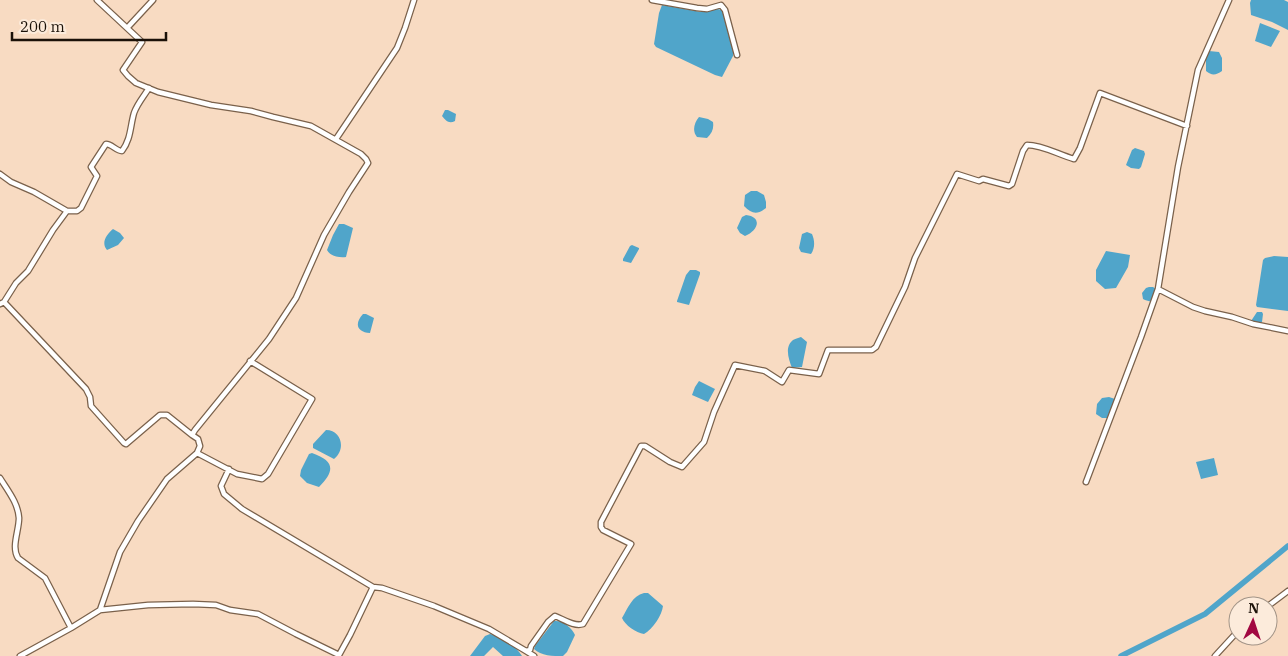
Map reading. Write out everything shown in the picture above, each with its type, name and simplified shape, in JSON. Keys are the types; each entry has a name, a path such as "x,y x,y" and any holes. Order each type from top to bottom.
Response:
{"street":[{"path":"97,0 142,42 123,70 136,82 158,92 210,105 251,111 311,126 361,154 368,163 324,235 296,298 268,339 192,435"},
{"path":"128,27 153,0"},
{"path":"336,139 397,48 414,0"},
{"path":"652,0 707,9 721,5 725,10 737,55"},
{"path":"1086,482 1158,289 1178,167 1198,70 1229,0"},
{"path":"0,174 11,182 34,192 67,211 77,211 81,208 96,176 91,168 106,144 109,144 118,151 122,151 128,143 136,107 149,88"},
{"path":"526,651 530,650 554,616 575,625 580,626 583,624 631,544 603,530 601,522 641,446 645,446 670,462 682,467 704,442 714,412 735,365 765,371 782,382 789,370 819,374 828,350 872,350 876,347 904,287 915,258 957,174 979,181 983,179 1009,186 1012,184 1023,151 1027,145 1074,159 1080,148 1100,93 1187,126"},
{"path":"67,211 28,271 2,302 86,388 91,406 124,443 126,444 160,415 167,415 198,439 200,446 198,453 167,479 138,522 120,552 100,610"},
{"path":"1158,289 1205,311 1253,324 1288,330"},
{"path":"198,453 237,474 262,479 268,474 312,399 250,361"},
{"path":"229,469 222,486 224,494 242,508 373,587 382,588 434,606 489,629 534,656"},
{"path":"0,478 15,501 17,509 19,519 14,549 16,555 45,578 71,628"},
{"path":"20,656 100,610 148,605 193,604 216,606 258,614 338,655 373,587"},
{"path":"1215,656 1228,642"}],"water":[{"path":"1251,0 1284,0 1288,2 1288,30 1251,15"},
{"path":"662,5 701,12 717,9 723,10 733,56 722,77 656,47 654,44"},
{"path":"1260,23 1280,31 1271,47 1255,41"},
{"path":"1209,51 1219,52 1222,58 1222,71 1216,74 1210,74 1206,71 1206,58"},
{"path":"445,110 456,114 455,121 449,122 443,118"},
{"path":"699,117 713,122 712,131 707,138 697,137 694,132 695,124"},
{"path":"1135,148 1144,151 1145,154 1139,169 1126,165 1132,150"},
{"path":"751,191 757,191 764,195 766,208 760,212 755,213 744,206 745,195"},
{"path":"746,215 755,218 757,224 753,231 745,236 737,228 742,217"},
{"path":"339,224 353,228 346,257 335,256 327,250"},
{"path":"113,229 124,238 118,245 107,250 104,245 105,239"},
{"path":"807,232 812,234 814,239 814,247 811,254 801,252 799,248 802,234"},
{"path":"632,245 639,249 631,263 623,261 630,246"},
{"path":"1106,251 1130,255 1128,267 1116,288 1105,289 1096,281 1096,270"},
{"path":"1274,256 1288,257 1288,311 1257,307 1256,305 1263,260"},
{"path":"690,270 696,270 700,274 689,305 677,301 686,275"},
{"path":"1149,287 1156,289 1152,302 1143,299 1142,293"},
{"path":"1257,312 1262,312 1263,314 1262,322 1259,323 1251,321"},
{"path":"363,314 374,318 370,333 362,331 358,327 358,321"},
{"path":"801,337 807,342 802,367 792,368 788,354 789,346 793,340"},
{"path":"699,381 715,389 708,402 692,395"},
{"path":"1109,397 1115,399 1107,418 1102,418 1096,414 1097,404 1102,398"},
{"path":"326,430 336,433 341,441 340,451 334,459 313,448 313,444"},
{"path":"312,453 325,459 330,467 328,476 319,487 307,483 300,476 309,454"},
{"path":"1214,458 1218,475 1201,479 1196,462"},
{"path":"644,593 648,593 663,606 651,629 644,634 631,628 622,618 633,600"},
{"path":"554,621 567,625 575,635 563,656 551,656 534,649"},
{"path":"490,634 508,642 522,656 503,656 493,647 484,656 470,656 485,636"}],"waterway":[{"path":"1121,656 1205,614 1288,546"}]}
